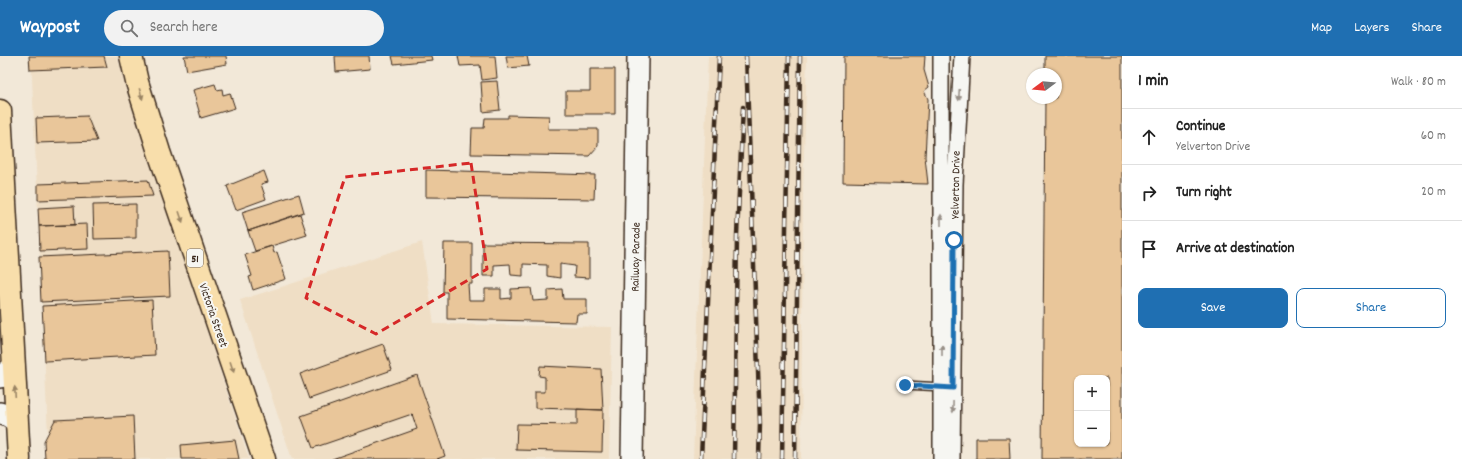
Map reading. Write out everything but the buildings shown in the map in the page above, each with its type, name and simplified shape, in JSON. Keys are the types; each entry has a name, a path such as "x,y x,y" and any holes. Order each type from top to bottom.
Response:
{"highway":[{"name":"Victoria Street","path":"131,56 159,152 264,459"},
{"path":"0,111 8,418 19,459"}],"street":[{"name":"Railway Parade","path":"632,459 638,56"},
{"name":"Yelverton Drive","path":"941,56 948,387 952,459"},
{"name":"Yelverton Drive","path":"941,459 948,387 954,184 962,56"}],"lane":[{"path":"905,385 948,387"}],"highlighted area":[{"path":"471,163 487,269 376,334 306,298 345,177"}],"shaded area":[{"path":"31,56 117,56 249,459 49,459"},
{"path":"708,56 807,56 803,188 801,459 693,459"},
{"path":"422,242 434,324 612,327 609,459 292,459 240,300"}],"railway":[{"path":"701,459 719,56"},
{"path":"746,56 760,423 759,459"},
{"path":"782,459 789,56"},
{"path":"795,459 800,56"},
{"path":"734,459 737,235 743,107"}],"route":[{"path":"905,385 953,388 954,240"}]}
